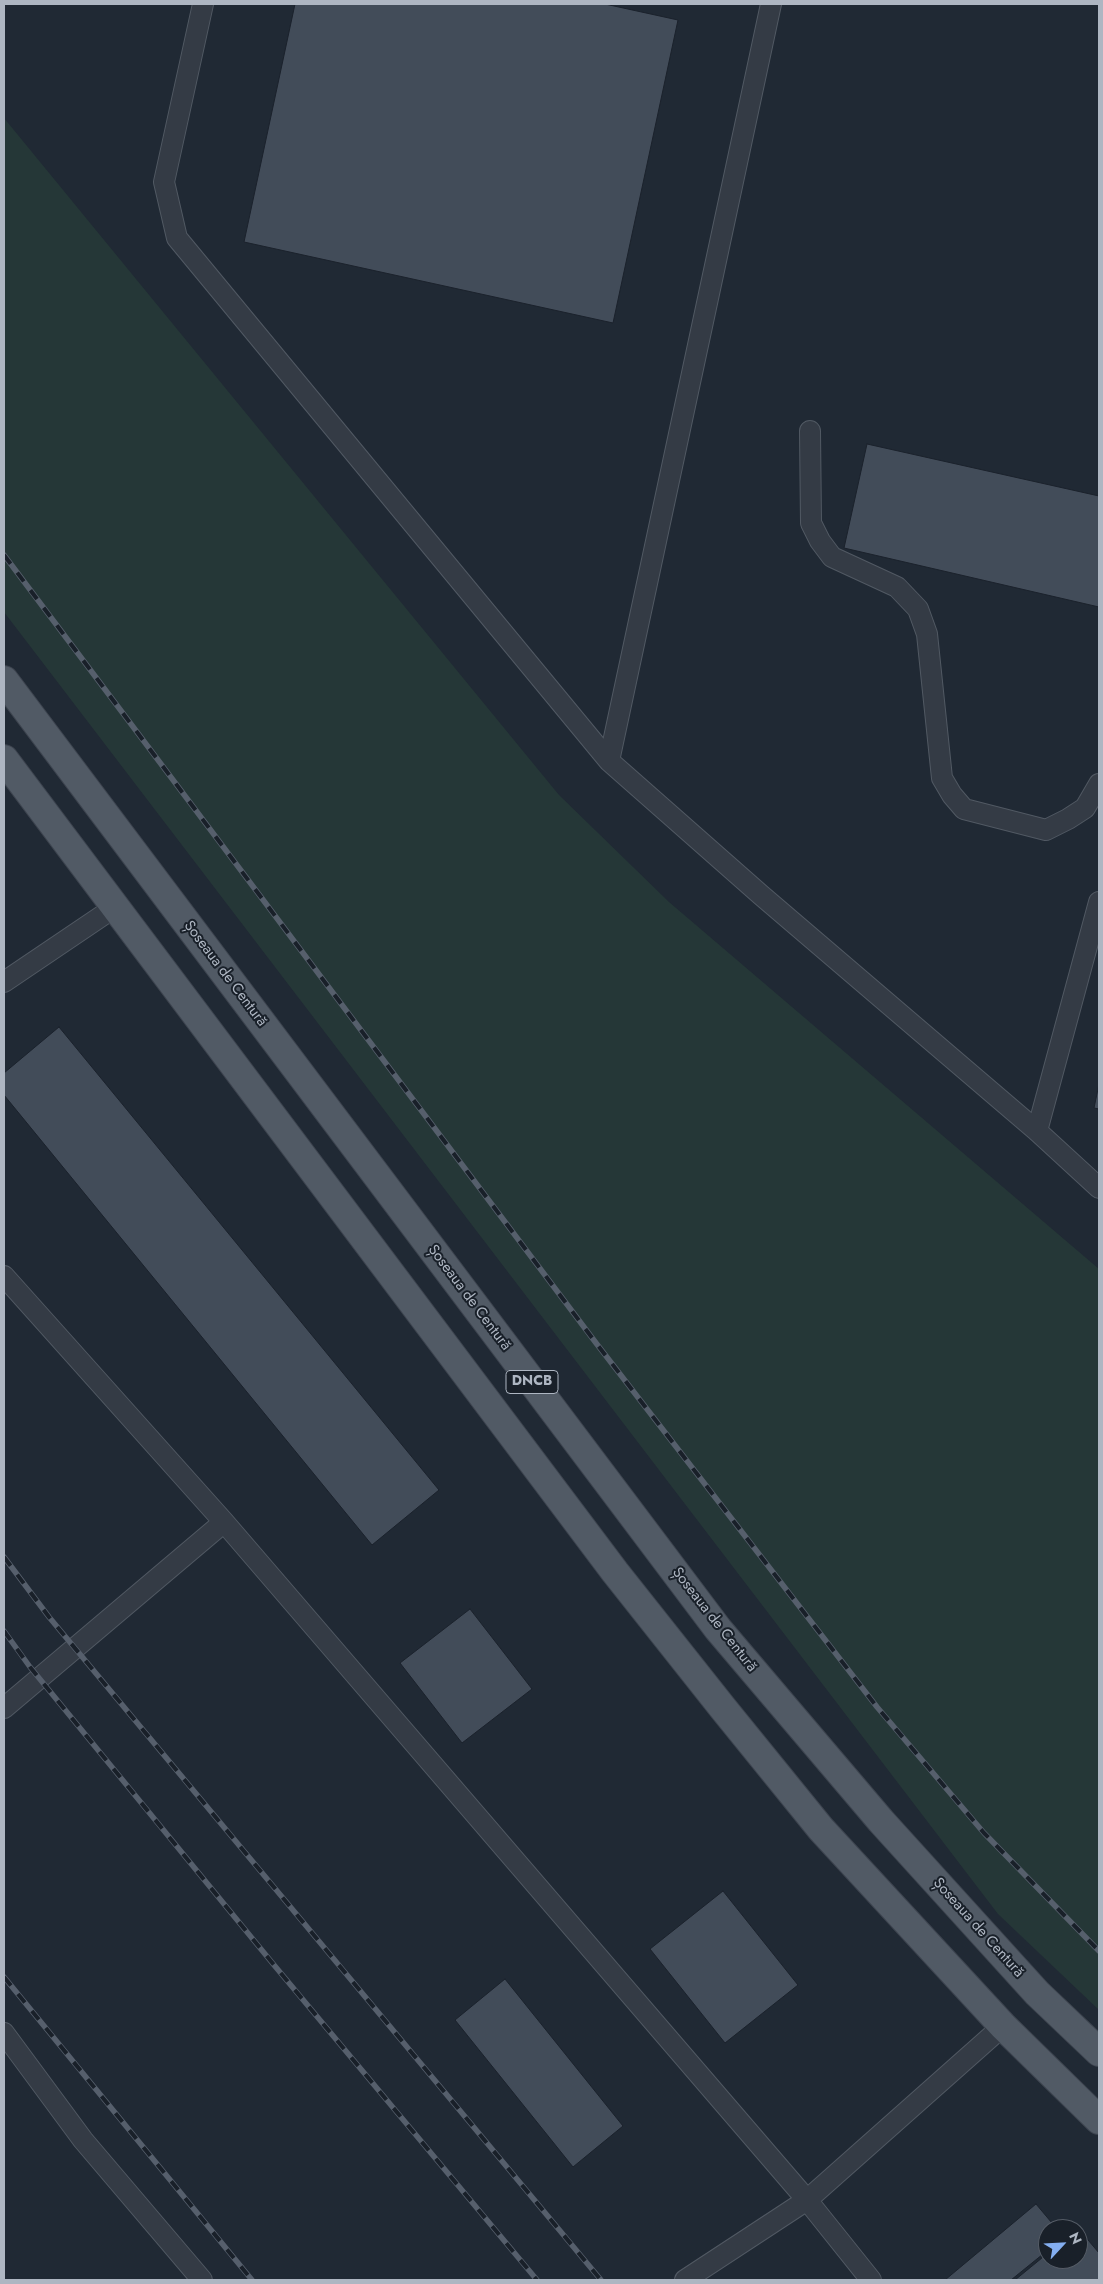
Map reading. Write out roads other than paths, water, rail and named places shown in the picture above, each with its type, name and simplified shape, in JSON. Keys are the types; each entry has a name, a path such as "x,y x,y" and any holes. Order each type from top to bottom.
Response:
{"main road":[{"name":"Șoseaua de Centură","path":"4,680 718,1629 881,1822 1037,1993 1099,2052"},
{"name":"DNCB","path":"4,759 615,1572 722,1707 821,1829 1003,2026 1099,2120"}],"lane":[{"path":"203,4 164,182 177,238 609,761 761,896 1037,1131 1099,1188"},
{"path":"609,761 770,4"},
{"path":"810,431 811,523 820,541 832,557 897,587 918,609 927,634 942,778 952,795 964,809 1046,830 1068,820 1085,808 1099,784"},
{"path":"1037,1131 1099,902"},
{"path":"4,982 115,907"},
{"path":"4,1276 224,1522 807,2200 871,2280"},
{"path":"4,1708 224,1522"},
{"path":"685,2280 807,2200 1003,2026"},
{"path":"4,2033 83,2140 202,2280"}],"railway":[{"path":"4,555 596,1343 877,1707 984,1833 1099,1951"},
{"path":"4,1557 49,1617 601,2280"},
{"path":"4,1631 30,1667 274,1965 537,2280"},
{"path":"4,1977 252,2280"}]}
